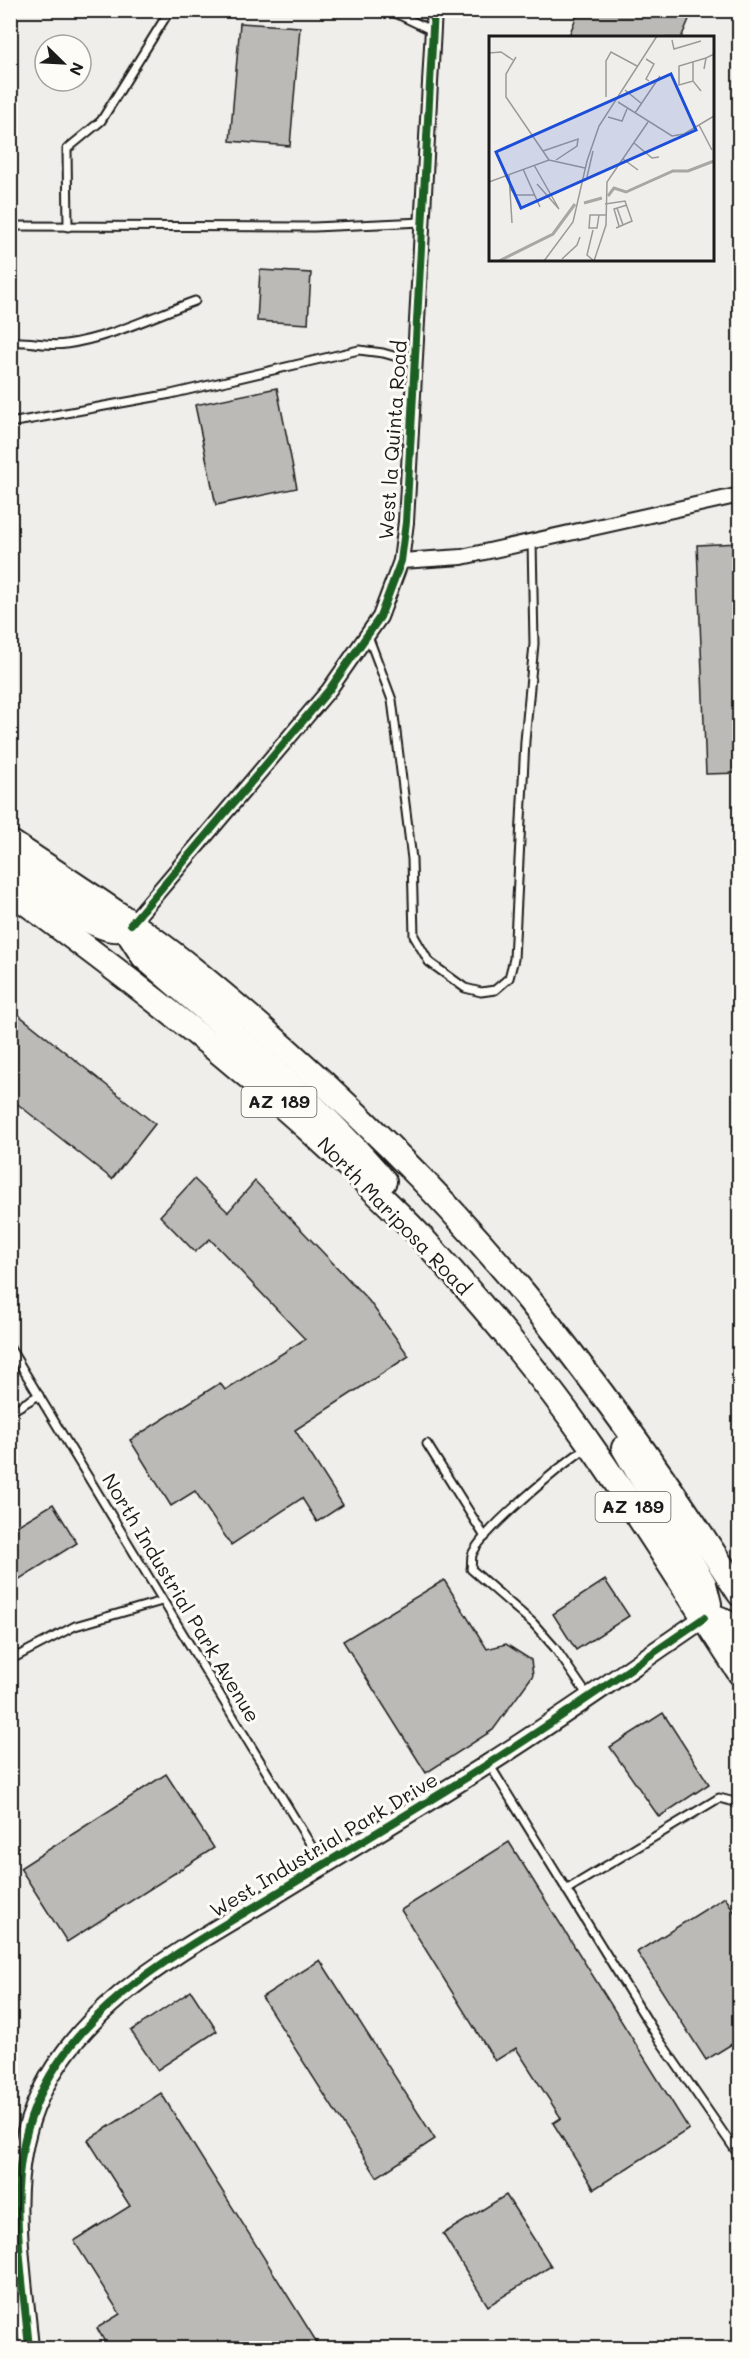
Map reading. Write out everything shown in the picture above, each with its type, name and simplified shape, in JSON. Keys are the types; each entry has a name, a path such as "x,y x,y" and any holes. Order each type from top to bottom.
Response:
{"highway":[{"name":"AZ 189","path":"10,842 131,924 208,982 351,1110 437,1195 546,1321 621,1419 685,1508 740,1593"},
{"path":"10,868 88,920 112,929 122,929 131,924"},
{"name":"North Mariposa Road","path":"10,891 161,1005 280,1102 430,1247 516,1348 590,1444 646,1525 740,1673"},
{"path":"131,924 130,937 144,957 308,1100 358,1150 451,1261 516,1348"},
{"path":"546,1321 704,1584 709,1604 704,1618 719,1617 740,1635"}],"street":[{"name":"West la Quinta Road","path":"131,924 328,690 380,616 401,561 406,522 434,10"},
{"path":"401,561 462,557 740,495"},
{"name":"West Industrial Park Drive","path":"29,2349 16,2208 21,2153 35,2106 57,2065 88,2025 134,1984 205,1937 489,1764 704,1618"}],"lane":[{"path":"68,227 67,149 101,121 170,10"},
{"path":"389,10 433,31"},
{"path":"10,226 314,227 423,222"},
{"path":"10,342 68,344 115,331 195,301"},
{"path":"10,423 171,394 358,350 382,353 415,362"},
{"path":"368,634 392,700 412,860 414,936 429,962 465,988 481,992 495,990 509,978 514,959 525,741 534,644 532,541"},
{"name":"North Industrial Park Avenue","path":"10,1348 323,1865"},
{"path":"10,1412 39,1395"},
{"path":"427,1444 485,1536"},
{"path":"588,1696 555,1648 534,1623 471,1569 472,1555 485,1536 561,1466 590,1444"},
{"path":"10,1660 75,1626 162,1600"},
{"path":"489,1764 658,2038 740,2157"},
{"path":"566,1890 720,1798 735,1802 740,1799"}],"building":[{"path":"579,10 693,10 682,36 569,36"},
{"path":"240,23 300,27 290,146 230,141"},
{"path":"260,270 311,273 308,324 257,321"},
{"path":"277,388 297,488 216,505 195,405"},
{"path":"740,543 740,773 706,774 697,545"},
{"path":"10,1008 155,1124 112,1179 10,1098"},
{"path":"194,1179 228,1212 255,1181 369,1301 409,1356 295,1430 343,1505 317,1522 302,1498 231,1545 195,1491 171,1506 130,1440 220,1383 225,1390 305,1339 210,1239 195,1252 160,1216"},
{"path":"53,1504 77,1543 10,1585 10,1530"},
{"path":"444,1580 487,1649 506,1644 531,1660 533,1675 493,1730 426,1773 343,1641"},
{"path":"605,1580 629,1616 576,1650 553,1614"},
{"path":"663,1713 709,1784 659,1817 610,1747"},
{"path":"166,1774 214,1848 67,1942 20,1868"},
{"path":"509,1842 689,2129 594,2189 553,2123 561,2118 516,2048 495,2061 401,1910"},
{"path":"725,1897 740,1921 740,2039 706,2060 637,1952"},
{"path":"320,1960 435,2139 377,2177 262,1997"},
{"path":"191,1991 217,2031 157,2070 131,2031"},
{"path":"161,2093 321,2349 109,2349 97,2328 120,2314 74,2241 130,2206 88,2140"},
{"path":"506,2195 551,2266 488,2306 443,2234"}],"cycle path":[{"path":"131,924 329,690 380,617 401,561 406,522 434,10"},
{"path":"29,2348 18,2226 20,2166 35,2107 54,2070 78,2037 106,2007 173,1957 488,1764 704,1618"}]}
